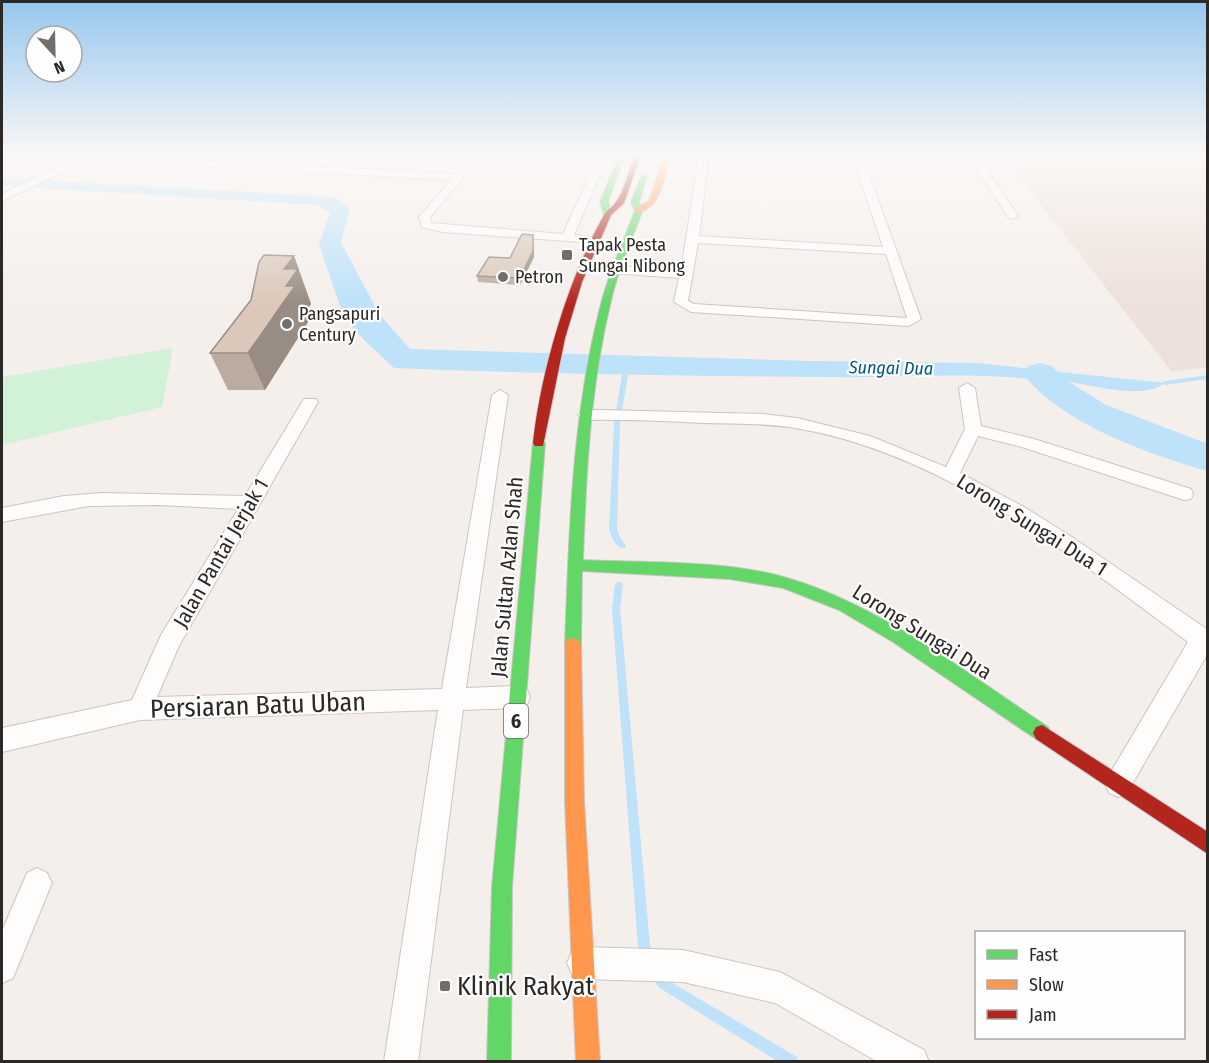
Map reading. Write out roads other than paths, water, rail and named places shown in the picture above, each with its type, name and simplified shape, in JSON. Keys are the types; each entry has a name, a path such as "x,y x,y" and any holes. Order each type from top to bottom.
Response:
{"main road":[{"name":"Jalan Sultan Azlan Shah","path":"605,205 608,214"},
{"name":"Jalan Sultan Azlan Shah","path":"499,1062 502,887 541,424 560,338 578,282 608,214 617,205"},
{"path":"636,205 639,210"},
{"path":"588,1062 572,719 575,565 586,415 598,340 617,270 639,210 648,205"},
{"name":"Lorong Sungai Dua","path":"575,565 729,573 785,583 834,602 898,637 1208,844"}],"street":[{"path":"435,205 424,217 426,225 442,229 595,240"},
{"path":"567,238 582,205"},
{"path":"698,205 681,302 685,306 878,321 913,321 875,205"},
{"path":"1005,205 1013,216"},
{"path":"693,239 891,251"},
{"path":"617,270 686,275"},
{"path":"951,474 973,429 967,388"},
{"path":"401,1062 452,698 501,395"},
{"name":"Jalan Pantai Jerjak 1","path":"140,709 169,642 310,402"},
{"name":"Lorong Sungai Dua 1","path":"586,415 772,420 806,424 894,449 951,474 1003,503 1085,556 1206,640"},
{"path":"973,429 1028,443 1184,494"},
{"path":"2,515 62,503 100,499 154,498 251,502"},
{"path":"1118,784 1196,649 1206,640"},
{"name":"Persiaran Batu Uban","path":"2,741 140,709 518,697"},
{"path":"2,967 37,883"},
{"path":"583,963 683,966 780,988 912,1062"}],"water":[{"path":"310,205 345,205 350,208 341,242 379,314 410,349 810,361 977,363 1165,383 1143,391 1130,391 1063,381 982,376 664,375 394,368 364,340 344,317 319,245 330,212 317,205"}],"waterway":[{"path":"622,546 613,529 617,424 626,368"},
{"path":"1040,373 1072,401 1094,413 1142,434 1208,458"},
{"name":"Sungai Dua","path":"1165,383 1208,377"},
{"path":"619,585 616,608 644,946 649,956"},
{"path":"658,975 662,983 792,1062"}],"place":[{"name":"Tapak Pesta Sungai Nibong","path":"567,255"},
{"name":"Petron","path":"503,277"},
{"name":"Pangsapuri Century","path":"287,324"},
{"name":"Klinik Rakyat","path":"445,986"}]}
